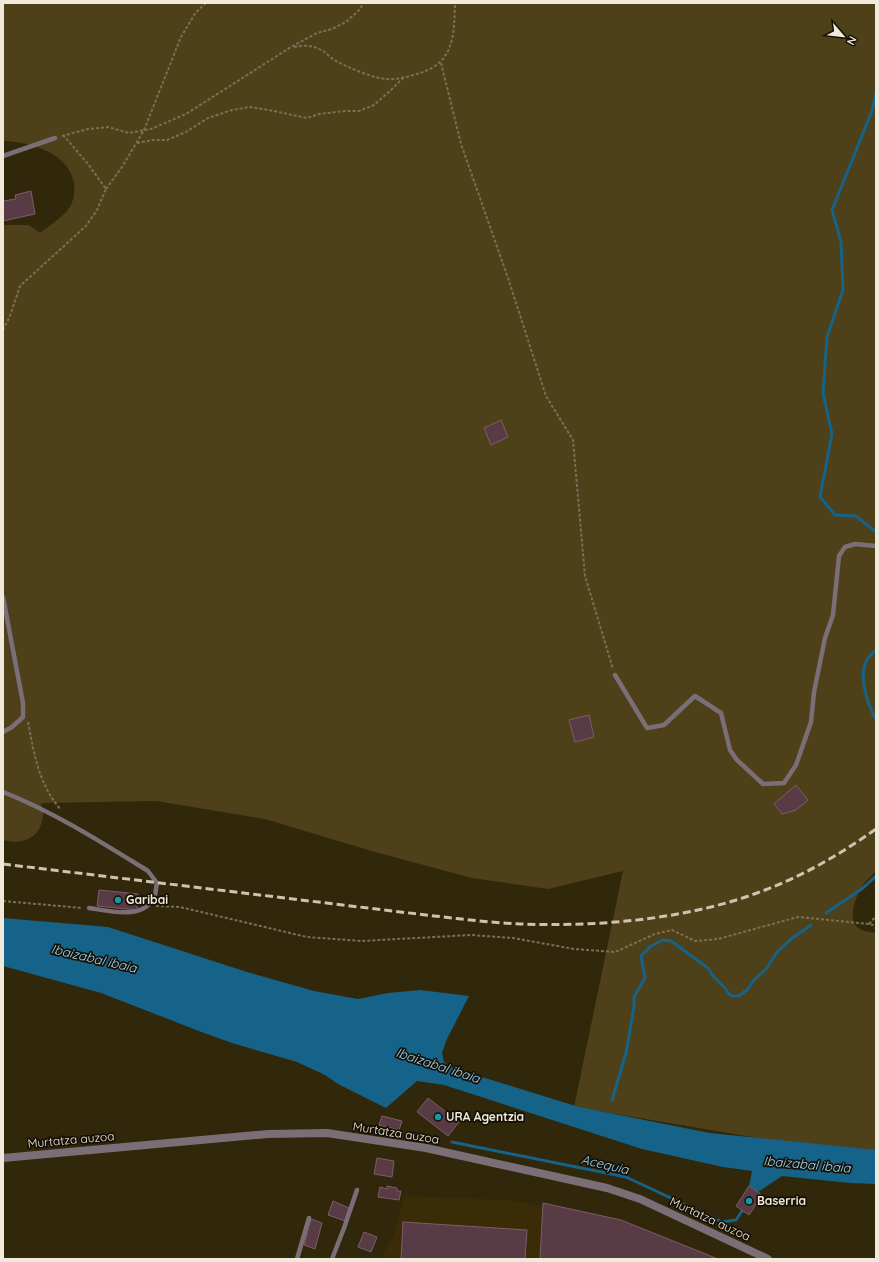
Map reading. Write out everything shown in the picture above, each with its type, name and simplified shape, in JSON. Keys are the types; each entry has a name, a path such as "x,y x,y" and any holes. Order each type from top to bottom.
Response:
{"street":[{"name":"Murtatza auzoa","path":"3,1158 268,1134 327,1133 426,1148 607,1188 640,1199 768,1259"}],"lane":[{"path":"3,156 55,138"},
{"path":"615,675 647,728 664,725 695,696 721,713 730,750 742,765 763,784 784,783 796,765 811,722 814,692 823,646 833,615 839,556 845,547 856,544 876,546"},
{"path":"3,597 23,703 23,717 12,727 3,732"},
{"path":"3,792 27,801 58,817 148,871 157,883 155,895 149,905 142,910 132,913 89,908"},
{"path":"332,1259 357,1190"},
{"path":"297,1259 309,1218"}],"path":[{"path":"3,330 10,316 20,286 86,226 98,210 106,190 144,130 182,37 196,12 206,3"},
{"path":"55,138 108,127 129,133 151,129 186,114 291,47 317,33 332,29 346,22 364,3"},
{"path":"291,47 305,45 321,50 334,60 358,71 387,80 403,78 424,72 441,63 449,50 454,31 455,3"},
{"path":"441,63 461,144 508,278 546,396 573,440 585,576 615,675"},
{"path":"137,143 153,140 167,140 186,132 208,118 232,110 249,107 307,118 319,114 359,111 374,105 403,78"},
{"path":"64,136 88,164 106,190"},
{"path":"27,720 35,759 45,788 62,811"},
{"path":"3,901 89,908"},
{"path":"149,905 180,907 307,937 362,941 471,934 513,938 574,949 615,952 655,934 672,930 695,940 718,940 798,917 876,926"},
{"path":"869,924 876,916"}],"shaded area":[{"path":"3,3 876,3 876,871 861,887 856,898 853,918 858,928 876,933 876,1158 574,1107 623,871 548,889 472,878 375,852 265,819 156,801 41,803 43,816 41,824 34,835 24,841 17,842 3,840 3,225 29,225 40,233 60,218 70,207 73,198 74,183 70,172 56,156 36,147 3,141"},
{"path":"405,1196 511,1200 627,1223 713,1259 380,1259 393,1237"}],"water":[{"name":"Ibaizabal ibaia","path":"3,918 108,927 247,972 314,991 358,999 388,993 420,990 469,996 446,1041 442,1053 444,1062 453,1068 579,1107 710,1133 876,1150 876,1184 850,1183 782,1176 758,1192 749,1186 752,1171 723,1167 642,1149 444,1085 417,1081 386,1108 338,1084 325,1075 297,1062 235,1044 101,993 3,966"}],"building":[{"path":"31,191 35,214 3,221 3,201 16,199 15,195"},
{"path":"501,420 508,437 491,445 484,428"},
{"path":"589,715 594,737 575,742 569,720"},
{"path":"796,785 808,800 796,810 782,814 774,804"},
{"name":"Garibai","path":"99,890 138,894 137,910 97,906"},
{"name":"URA Agentzia","path":"428,1098 459,1122 448,1136 417,1112"},
{"path":"382,1116 402,1121 399,1130 379,1125"},
{"path":"377,1158 394,1161 392,1177 374,1174"},
{"path":"387,1186 397,1188 397,1191 401,1191 399,1200 378,1197 380,1187 387,1189"},
{"name":"Baserria","path":"749,1186 762,1195 749,1215 736,1206"},
{"path":"333,1201 349,1208 345,1221 328,1215"},
{"path":"543,1203 621,1220 718,1259 540,1259"},
{"path":"311,1219 322,1223 315,1249 304,1245"},
{"path":"403,1222 527,1230 525,1259 401,1259"},
{"path":"364,1232 377,1237 371,1252 358,1247"}],"waterway":[{"path":"876,93 872,111 832,210 841,242 843,290 827,337 823,393 832,434 820,497 835,515 856,516 876,532"},
{"path":"876,650 867,660 863,674 863,680 870,708 876,719"},
{"path":"826,913 863,888 876,876"},
{"path":"612,1100 626,1053 634,1007 634,997 645,978 641,956 651,946 663,940 671,941 708,968 729,994 732,996 739,996 748,989 753,981 766,969 777,952 791,939 811,925"},
{"name":"Acequia","path":"452,1142 626,1177 722,1222 736,1220 742,1211"}],"railway":[{"path":"3,864 478,921 551,925 582,924 645,919 707,908 737,900 794,878 850,847 876,829"}],"place":[{"name":"Garibai","path":"118,900"},
{"name":"URA Agentzia","path":"438,1117"},
{"name":"Baserria","path":"749,1201"}]}
